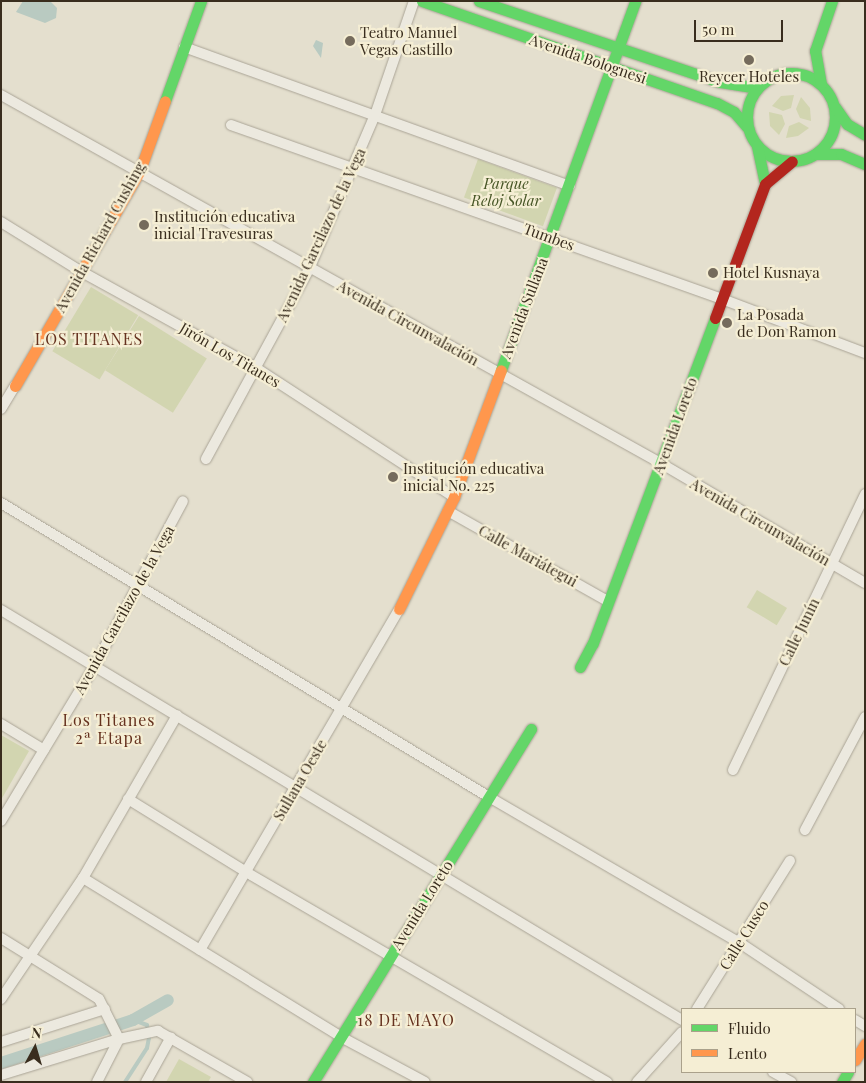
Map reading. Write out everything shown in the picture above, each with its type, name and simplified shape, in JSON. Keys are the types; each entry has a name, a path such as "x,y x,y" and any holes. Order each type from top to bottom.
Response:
{"main road":[{"name":"Avenida Richard Cushing","path":"15,386 140,170 201,1"},
{"name":"Avenida Bolognesi","path":"422,1 717,103 734,112 747,127"},
{"name":"Avenida Bolognesi","path":"480,1 616,50 720,82 757,88"},
{"name":"Avenida Sullana","path":"399,609 454,497 570,186 616,50 635,1"},
{"path":"832,1 815,51 821,84 847,124 865,135"},
{"path":"789,72 815,51"},
{"path":"765,184 757,145 747,127 747,106 757,88 777,74 789,72 801,73 821,84"},
{"path":"815,154 832,134 834,106"},
{"path":"757,145 773,157 792,161 815,154 841,154 865,164"},
{"name":"Avenida Loreto","path":"580,667 593,644 608,600 662,464 765,184 792,161"},
{"name":"Avenida Loreto","path":"313,1082 530,729"},
{"path":"856,1058 865,1044"}],"street":[{"name":"Avenida Garcilazo de la Vega","path":"206,459 308,269 376,115 414,1"},
{"path":"184,47 570,186"},
{"name":"Avenida Circunvalación","path":"1,95 140,170 308,269 662,464 865,583"},
{"name":"Tumbes","path":"231,125 722,299 865,353"},
{"name":"Jirón Los Titanes","path":"1,222 82,272 256,368 454,497"},
{"name":"Avenida Richard Cushing","path":"1,408 15,386"},
{"name":"Calle Junín","path":"733,770 865,494"},
{"name":"Avenida Garcilazo de la Vega","path":"1,822 94,667 184,501"},
{"path":"1,503 342,707 488,797 740,943 838,1008"},
{"name":"Calle Mariátegui","path":"448,511 608,600"},
{"name":"Sullana Oeste","path":"200,950 399,609"},
{"path":"1,610 94,667 296,785 440,875 681,1019"},
{"path":"1,999 29,955 83,878 177,715"},
{"path":"805,830 865,717"},
{"path":"1,724 44,750"},
{"path":"128,799 246,872 607,1082"},
{"name":"Calle Cusco","path":"698,1008 790,861"},
{"path":"83,878 341,1037 425,1082"},
{"path":"1,938 99,999 108,1014 117,1036 97,1082"},
{"path":"1,1042 108,1014"},
{"path":"1,1075 117,1036 158,1032 171,1037 247,1082"},
{"path":"637,1082 681,1033"},
{"path":"146,1082 171,1037"},
{"path":"775,1073 791,1082"}],"green space":[{"path":"794,95 791,108 783,111 772,106 781,96"},
{"path":"801,97 810,108 811,121 800,118 796,109"},
{"path":"769,112 782,115 785,124 779,135 770,126"},
{"path":"799,122 809,128 798,136 786,138 789,126"},
{"name":"Parque Reloj Solar","path":"478,159 557,188 543,226 464,198"},
{"path":"91,287 138,315 100,380 52,351"},
{"path":"139,316 207,358 173,413 105,370"},
{"path":"757,590 787,608 777,625 747,607"},
{"path":"1,735 29,751 1,800"},
{"path":"179,1059 211,1077 208,1082 166,1082"}],"shaded area":[{"path":"23,1 50,1 57,8 56,18 45,23 16,12"},
{"path":"316,40 323,43 321,58 313,46"}],"waterway":[{"path":"1,1063 133,1020 168,1000"},
{"path":"125,1082 147,1048 149,1038 147,1025 133,1020"}],"traffic: fast":[{"path":"165,101 201,1"},
{"path":"422,1 717,103 734,112 747,127"},
{"path":"479,1 720,82 757,88"},
{"path":"501,370 635,1"},
{"path":"821,84 815,51 832,1"},
{"path":"791,73 808,76 816,80 828,92 832,100 835,117 832,134 828,142 816,154 808,158 791,161 774,158 766,154 754,142 750,134 747,117 750,100 754,92 766,80 774,76 791,73"},
{"path":"835,107 847,124 865,135"},
{"path":"757,146 765,184"},
{"path":"815,154 841,154 865,164"},
{"path":"580,667 593,643 715,318"},
{"path":"313,1082 531,729"},
{"path":"842,1082 847,1073"}],"traffic: slow":[{"path":"15,386 140,170 165,101"},
{"path":"399,609 454,497 501,370"},
{"path":"856,1058 865,1044"}],"traffic: jam":[{"path":"715,318 765,184 792,161"}],"place":[{"name":"Teatro Manuel Vegas Castillo","path":"350,41"},
{"name":"Reycer Hoteles","path":"749,60"},
{"name":"Institución educativa inicial Travesuras","path":"144,225"},
{"name":"Hotel Kusnaya","path":"713,273"},
{"name":"La Posada de Don Ramon","path":"727,323"},
{"name":"Institución educativa inicial No. 225","path":"393,477"}],"district":[{"name":"LOS TITANES","path":"89,339"},
{"name":"Los Titanes 2ª Etapa","path":"109,729"},
{"name":"18 DE MAYO","path":"406,1020"}]}
